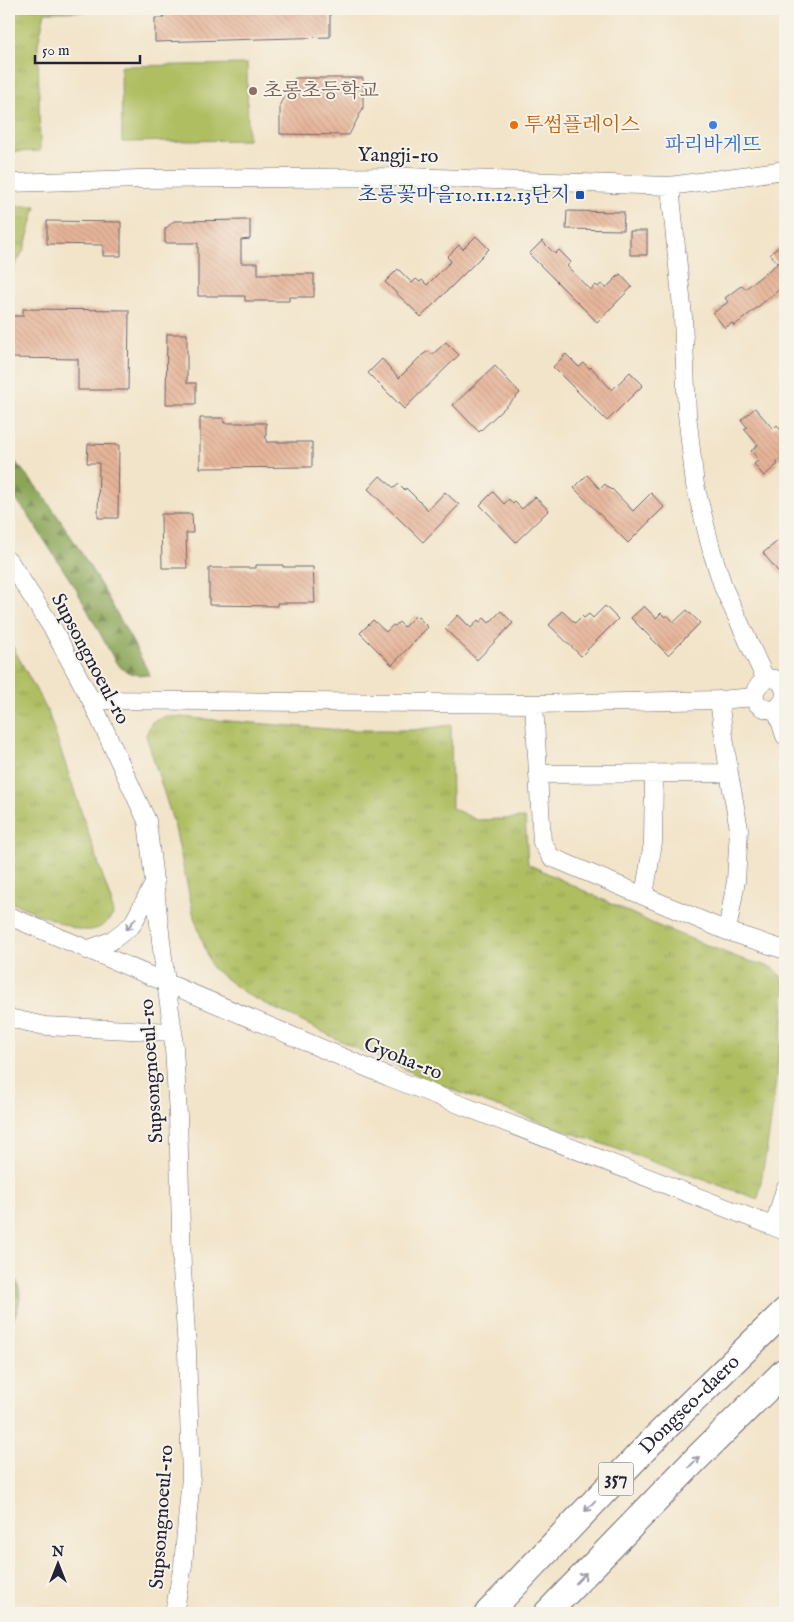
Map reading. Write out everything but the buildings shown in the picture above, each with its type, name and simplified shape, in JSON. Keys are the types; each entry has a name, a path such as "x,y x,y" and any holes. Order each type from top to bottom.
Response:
{"highway":[{"name":"Dongseo-daero","path":"488,1613 657,1436 785,1311"},
{"name":"Dongseo-daero","path":"547,1613 785,1370"}],"street":[{"name":"Yangji-ro","path":"9,183 140,179 408,177 670,186 785,170"},
{"path":"670,186 683,317 687,414 695,485 712,552 724,588 766,680"},
{"name":"Supsongnoeul-ro","path":"9,561 53,629 91,700 147,821 173,1032 187,1351 191,1477 183,1565 174,1613"},
{"path":"783,695 768,709 764,708 755,697 760,683 766,680 779,682 783,695 785,736"},
{"path":"91,700 534,704 719,700 755,697"},
{"path":"719,700 738,829 736,881 727,931"},
{"path":"534,704 542,842 551,858 727,931 784,949"},
{"path":"538,774 729,773"},
{"path":"644,895 653,843 654,774"},
{"path":"87,950 111,941 132,925 155,882"},
{"name":"Gyoha-ro","path":"9,916 389,1077 780,1228"},
{"path":"9,1018 44,1026 173,1032"},
{"path":"780,1228 785,1189"}],"green space":[{"path":"9,9 144,9 144,11 45,12 38,44 40,151 9,152"},
{"path":"247,64 248,140 122,142 121,66"},
{"path":"9,206 36,206 24,250 9,275"},
{"path":"9,454 45,498 74,540 150,675 130,673 115,661 76,589 26,512 9,491"},
{"path":"9,640 48,712 111,901 113,915 99,928 83,930 75,928 9,901"},
{"path":"166,716 341,730 413,730 451,725 452,808 477,820 525,818 528,864 656,925 739,958 774,968 782,978 785,987 783,1021 770,1129 758,1199 473,1098 363,1052 246,994 212,968 194,917 175,828 146,735 152,722"},
{"path":"9,1268 18,1284 20,1298 9,1328"}],"place":[{"name":"초롱초등학교","path":"253,91"},
{"name":"투썸플레이스","path":"514,125"},
{"name":"파리바게뜨","path":"713,125"},
{"name":"초롱꽃마을10.11.12.13단지","path":"580,195"}]}
